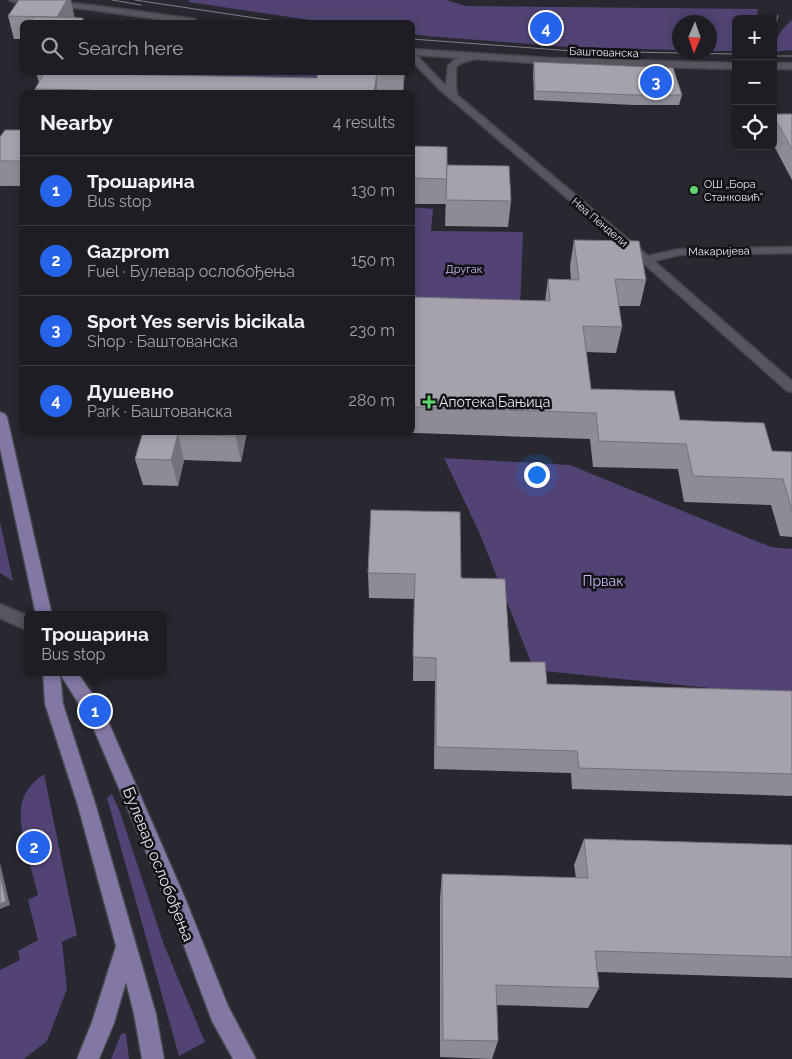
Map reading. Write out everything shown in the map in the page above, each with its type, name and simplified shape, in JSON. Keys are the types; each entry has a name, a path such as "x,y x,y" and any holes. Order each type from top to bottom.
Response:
{"main road":[{"path":"0,417 43,611"},
{"path":"51,676 54,704 87,806 125,948 145,1014 154,1059"},
{"name":"Булевар ослобођења","path":"70,676 99,721 178,905 220,1012 245,1059"},
{"path":"88,1059 103,1023 125,948"}],"street":[{"path":"13,0 85,7 179,20"},
{"name":"Баштованска","path":"415,52 488,58 638,65 732,66"},
{"name":"Неа Пендели","path":"415,58 421,62 433,79 624,241 792,388"},
{"path":"453,96 451,86 452,66 463,60 488,58"},
{"path":"777,66 792,66"},
{"name":"Макаријева","path":"646,260 679,252 792,250"},
{"path":"0,611 24,622"}],"green space":[{"path":"189,0 447,0 465,6 758,9 757,15 732,15 732,51 717,51 717,15 672,15 672,50 569,47 426,36 415,34 415,20 310,20 188,2"},
{"path":"792,20 792,50 777,52 777,39 785,26"},
{"path":"117,75 339,75 316,90 126,90"},
{"name":"Другак","path":"415,207 433,209 431,231 523,232 520,308 415,304"},
{"name":"Првак","path":"444,458 570,465 771,547 792,549 792,691 749,692 534,670 479,532"},
{"path":"0,522 13,581 0,573"},
{"path":"44,774 77,935 62,942 67,989 47,1041 24,1059 0,1059 0,970 20,960 18,951 38,940 28,900 38,895 23,836 21,812 25,794 33,783"},
{"path":"112,794 120,812 164,945 205,1042 179,1056 107,798"},
{"path":"121,1034 126,1034 129,1059 111,1059"}],"building":[{"path":"19,0 67,0 57,17 8,16"},
{"path":"34,17 83,18 82,20 32,20"},
{"path":"534,62 673,68 682,95 535,91"},
{"path":"43,75 317,78 318,75 377,75 374,90 35,89"},
{"path":"777,114 792,114 792,149 777,122"},
{"path":"5,130 20,130 20,161 0,161 0,137"},
{"path":"415,146 447,147 447,179 415,178"},
{"path":"447,165 509,166 511,201 446,200"},
{"path":"574,240 639,241 646,280 615,279 622,327 583,326 591,389 674,391 680,420 764,423 772,451 792,452 792,511 783,479 693,476 686,444 599,441 596,413 415,407 415,297 550,301 548,279 579,280"},
{"path":"142,435 178,435 171,460 135,459"},
{"path":"371,510 460,512 461,578 505,579 510,662 545,662 547,684 792,691 792,774 579,768 577,751 436,747 436,658 413,657 415,574 368,573"},
{"path":"584,839 792,845 792,957 595,951 599,988 496,985 498,1041 443,1040 442,874 588,878"},
{"path":"0,873 6,901 0,904"}],"tram line":[{"path":"112,0 141,5"},
{"path":"135,0 269,20"},
{"path":"777,19 778,15"},
{"path":"415,39 573,51 732,54"},
{"path":"777,56 792,56"}],"place":[{"name":"Душевно","path":"546,28"},
{"name":"Sport Yes servis bicikala","path":"656,82"},
{"name":"ОШ „Бора Станковић”","path":"694,190"},
{"name":"Апотека Бањица","path":"429,402"},
{"name":"Трошарина","path":"95,711"},
{"name":"Gazprom","path":"34,847"}]}
